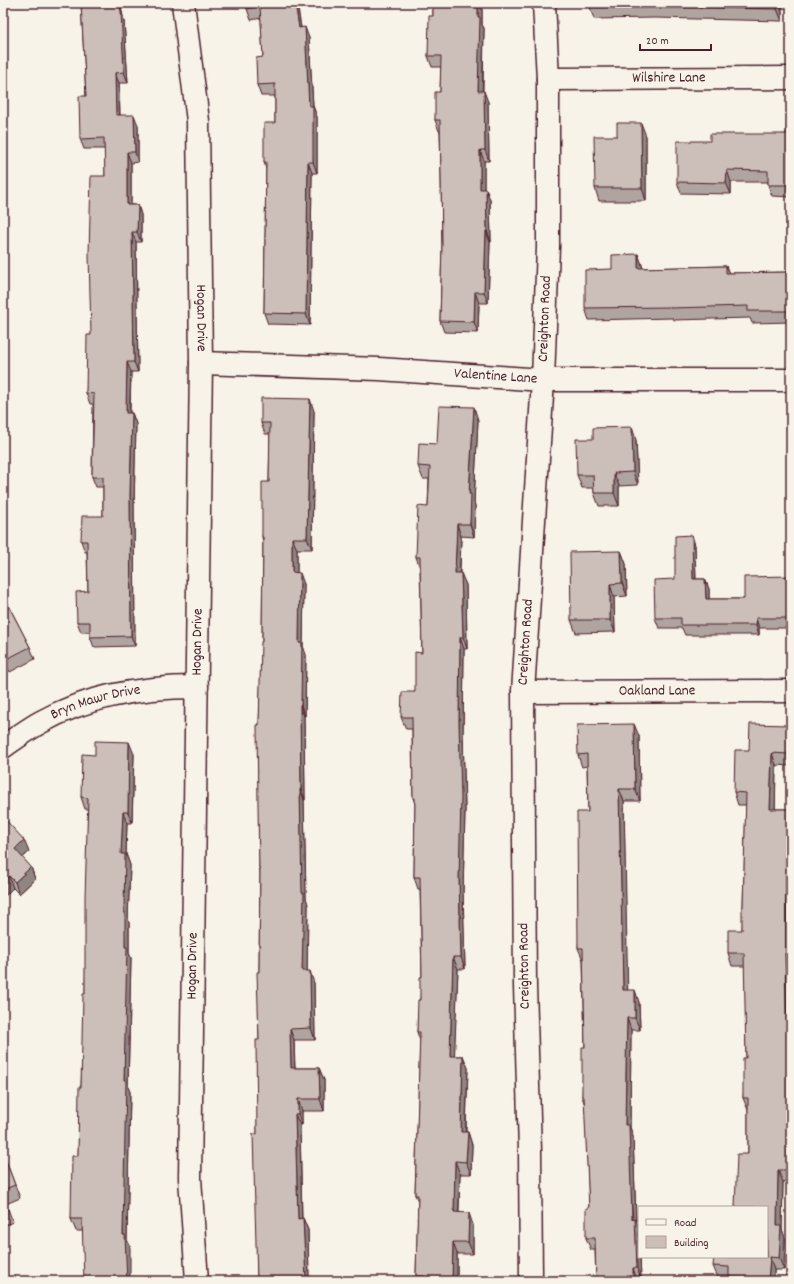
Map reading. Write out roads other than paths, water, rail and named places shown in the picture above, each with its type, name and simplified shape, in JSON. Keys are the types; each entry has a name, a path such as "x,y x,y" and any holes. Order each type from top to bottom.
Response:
{"street":[{"name":"Hogan Drive","path":"183,3 198,122 201,363 190,1178 197,1281"},
{"name":"Creighton Road","path":"532,1281 525,986 523,692 543,380 548,247 548,79 544,3"},
{"name":"Wilshire Lane","path":"548,79 791,78"},
{"name":"Valentine Lane","path":"201,363 379,369 543,380 791,380"},
{"name":"Bryn Mawr Drive","path":"3,748 41,722 74,706 92,700 135,691 174,687 197,687"},
{"name":"Oakland Lane","path":"523,692 791,691"}]}
